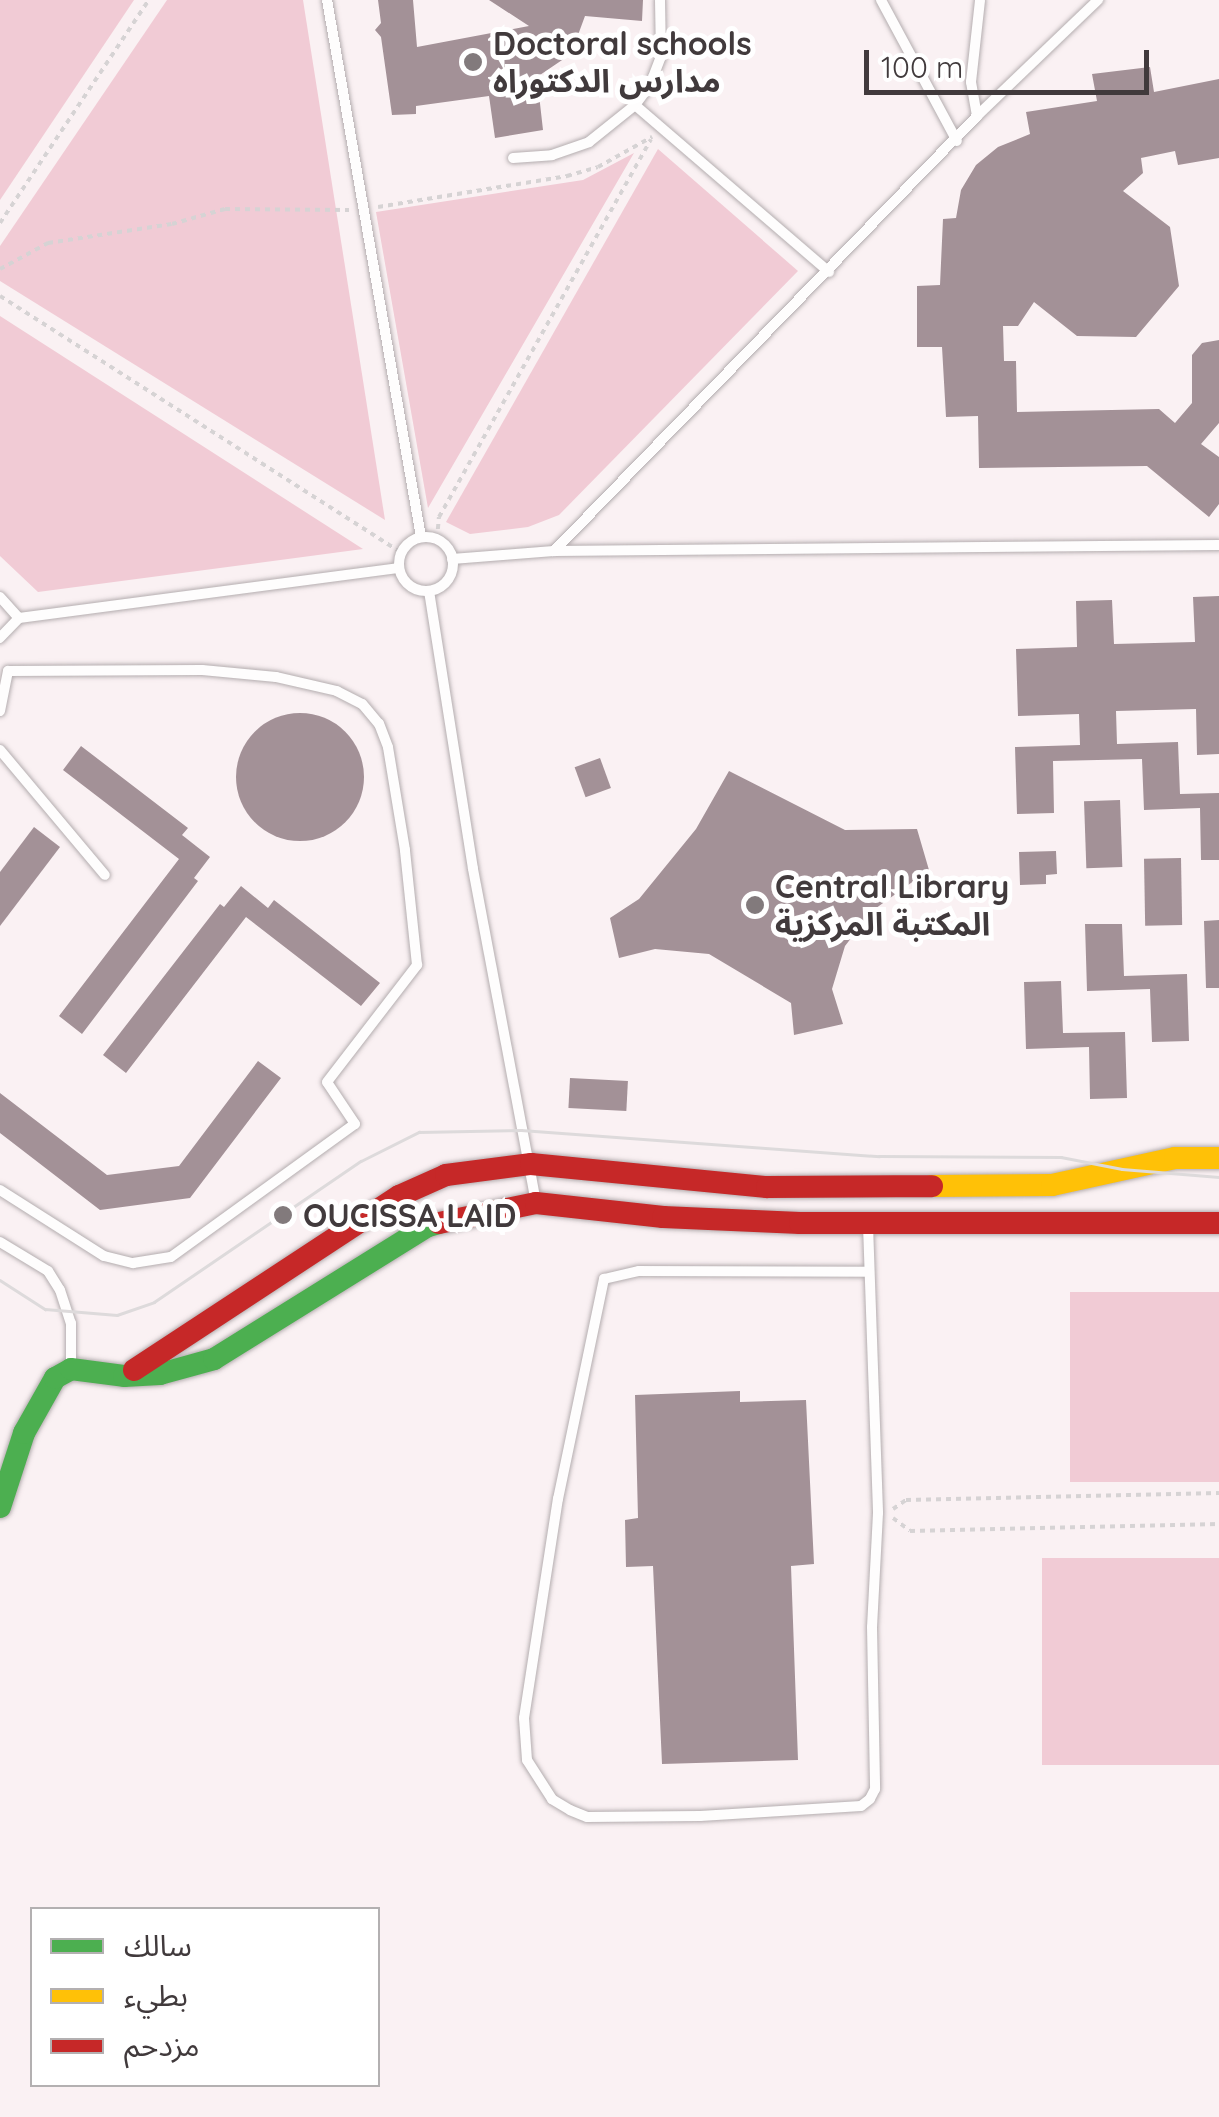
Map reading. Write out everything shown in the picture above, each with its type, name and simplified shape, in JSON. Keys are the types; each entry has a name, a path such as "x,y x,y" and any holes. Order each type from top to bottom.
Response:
{"street":[{"path":"124,1376 414,1188 446,1175 531,1164 646,1178 857,1189 1074,1183 1176,1158 1219,1158"},
{"path":"506,1168 519,1173 524,1182 521,1198 507,1208"},
{"path":"0,1507 38,1402 55,1378 72,1369 124,1376 160,1374 214,1359 249,1341 428,1226 536,1203 663,1216 868,1225 1219,1223"}],"lane":[{"path":"327,0 420,536"},
{"path":"513,158 552,155 589,142 635,105 650,85 660,56 660,0"},
{"path":"881,0 958,141"},
{"path":"977,116 972,82 980,0"},
{"path":"554,551 958,141 977,116 1098,0"},
{"path":"635,105 654,132 829,272"},
{"path":"420,536 437,539 452,559"},
{"path":"420,536 401,552 398,568 406,583 429,591 445,583 452,559"},
{"path":"452,559 554,551 1219,545"},
{"path":"0,638 19,618 398,568"},
{"path":"429,591 476,888 536,1203"},
{"path":"0,597 19,618"},
{"path":"0,711 4,667 202,670 276,677 336,691 362,704 379,724 388,747 405,850 417,965 326,1082 355,1124 171,1256 133,1264 104,1256 0,1190"},
{"path":"0,750 106,875"},
{"path":"868,1225 870,1272 878,1514 872,1627 875,1789 870,1800 861,1806 700,1816 588,1816 570,1810 552,1799 527,1760 524,1718 558,1498 604,1279 639,1271 870,1272"},
{"path":"0,1242 48,1272 60,1290 71,1323 72,1369"}],"path":[{"path":"0,222 148,0"},
{"path":"0,270 48,243 172,224 225,209 363,209 566,176 598,167 654,132"},
{"path":"437,539 439,516 654,132"},
{"path":"0,296 401,552"},
{"path":"1219,1493 906,1500 893,1508 895,1524 910,1532 1219,1524"}],"shaded area":[{"path":"0,0 134,0 0,200"},
{"path":"167,0 303,0 385,520 0,281 0,246"},
{"path":"658,149 798,271 559,515 528,527 470,534 446,522"},
{"path":"634,153 428,508 376,212 583,180"},
{"path":"0,316 363,549 38,592 0,556"},
{"path":"1070,1292 1219,1292 1219,1482 1070,1482"},
{"path":"1042,1558 1219,1558 1219,1765 1042,1765"}],"building":[{"name":"Doctoral schools مدارس الدكتوراه","path":"378,0 413,0 417,47 529,26 489,0 643,0 642,21 585,16 571,54 537,77 543,130 495,138 489,96 416,106 416,114 392,115 381,37 375,30 381,23"},
{"path":"1150,67 1154,92 1219,79 1219,158 1178,165 1175,151 1141,158 1143,173 1123,191 1170,227 1179,286 1136,337 1077,336 1034,302 1018,326 1003,326 1004,361 1016,361 1017,412 1159,409 1175,423 1192,403 1192,355 1202,343 1219,340 1219,423 1201,444 1219,457 1219,504 1209,517 1147,466 979,468 978,416 946,417 942,347 917,347 917,286 940,285 943,219 956,218 961,190 976,165 998,147 1030,134 1026,112 1097,101 1092,74"},
{"path":"1219,596 1219,754 1197,755 1196,709 1116,711 1117,744 1178,742 1180,794 1219,793 1219,860 1201,860 1200,808 1144,810 1142,759 1053,761 1054,813 1017,814 1015,747 1080,745 1079,714 1018,716 1016,649 1077,647 1076,601 1112,600 1114,644 1195,642 1193,597"},
{"path":"300,713 324,718 345,732 359,753 364,777 359,801 345,822 324,836 300,841 276,836 255,822 241,801 236,777 241,753 255,732 276,718"},
{"path":"81,746 188,828 182,835 210,857 194,878 198,881 82,1034 59,1016 179,859 63,770"},
{"path":"600,758 611,788 586,797 575,767"},
{"name":"Central Library المكتبة المركزية","path":"729,771 845,830 917,829 929,870 872,911 845,946 832,989 843,1024 794,1035 791,1003 709,954 655,949 619,958 610,918 639,899 696,829"},
{"path":"1120,800 1122,867 1086,868 1084,801"},
{"path":"34,827 60,847 0,926 0,872"},
{"path":"1056,851 1057,874 1046,875 1046,884 1020,885 1019,852"},
{"path":"1181,858 1182,925 1145,926 1144,859"},
{"path":"241,886 268,908 274,900 380,983 361,1006 246,917 126,1073 103,1055 220,904 224,907"},
{"path":"1219,920 1219,988 1206,988 1204,921"},
{"path":"1085,924 1122,924 1124,976 1187,974 1189,1041 1152,1042 1150,989 1087,991"},
{"path":"1061,981 1063,1033 1125,1032 1127,1098 1090,1099 1089,1047 1026,1049 1024,982"},
{"path":"258,1061 281,1078 190,1198 100,1210 0,1133 0,1093 107,1175 179,1166"},
{"path":"570,1078 628,1081 626,1111 568,1108"},
{"path":"740,1391 740,1402 806,1400 814,1564 791,1566 798,1760 662,1764 653,1566 626,1567 625,1520 638,1518 635,1395"}],"tram line":[{"path":"0,1280 45,1309 117,1315 154,1302 361,1161 419,1132 521,1130 879,1156 1061,1157 1122,1169 1219,1177"}],"traffic: fast":[{"path":"0,1507 24,1433 55,1378 71,1369 124,1376 160,1374 214,1359 428,1226 439,1223"}],"traffic: slow":[{"path":"932,1186 1052,1185 1175,1158 1219,1158"}],"traffic: jam":[{"path":"134,1370 399,1196 446,1175 531,1164 767,1187 932,1186"},
{"path":"439,1223 536,1203 663,1217 800,1223 1219,1223"}],"place":[{"name":"Doctoral schools مدارس الدكتوراه","path":"473,62"},
{"name":"Central Library المكتبة المركزية","path":"755,905"},
{"name":"OUCISSA LAID","path":"283,1215"}]}
